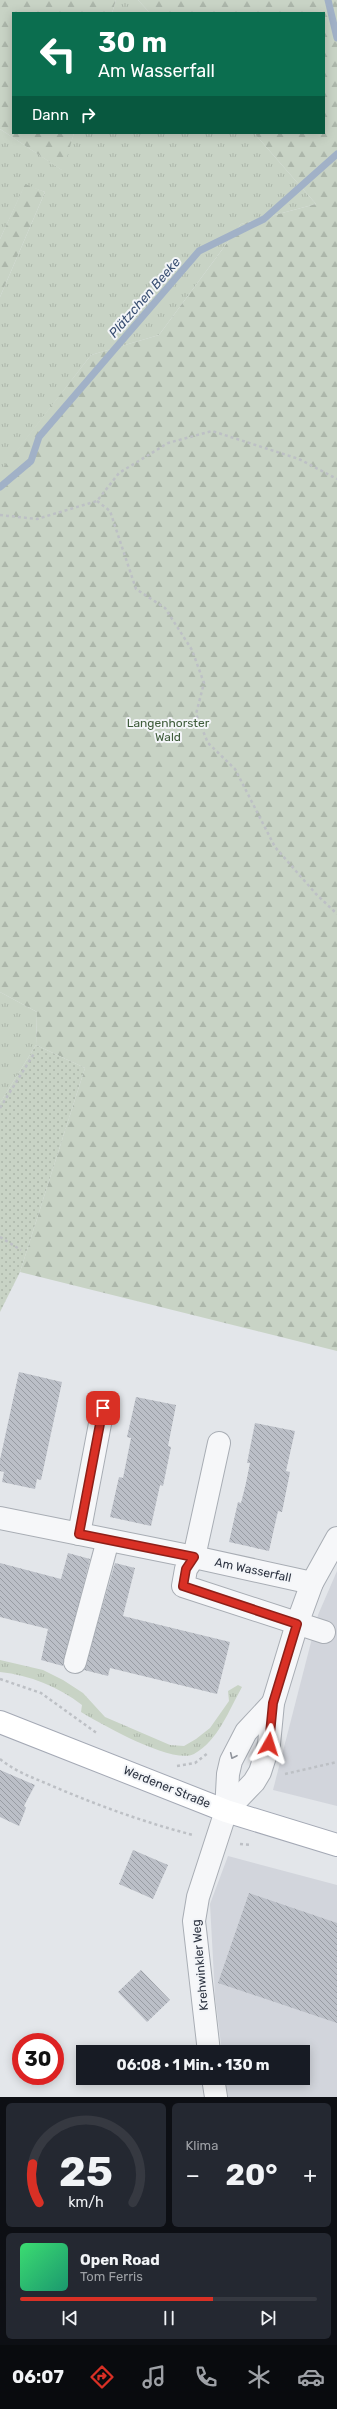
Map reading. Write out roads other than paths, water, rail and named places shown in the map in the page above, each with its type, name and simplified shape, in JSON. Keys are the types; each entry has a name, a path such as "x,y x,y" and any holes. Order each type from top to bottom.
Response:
{"main road":[{"name":"Werdener Straße","path":"0,1722 226,1811 337,1845"}],"street":[{"path":"79,1534 103,1408"},
{"path":"219,1443 194,1557 186,1569 183,1586 324,1632"},
{"name":"Am Wasserfall","path":"0,1518 194,1557 312,1583"},
{"path":"226,1811 254,1782 260,1772 269,1744 273,1703 297,1624 312,1583 337,1538"},
{"path":"76,1662 108,1540"},
{"path":"226,1811 228,1774 231,1761 246,1732 273,1703"},
{"name":"Krehwinkler Weg","path":"208,2045 194,1921 198,1897 226,1811"},
{"path":"214,2085 216,2097"}],"waterway":[{"path":"328,0 337,38"},
{"name":"Plätzchen Beeke","path":"0,487 31,461 39,437 199,251 264,219 337,154"}],"park label":[{"name":"Langenhorster Wald","path":"168,730"}]}
